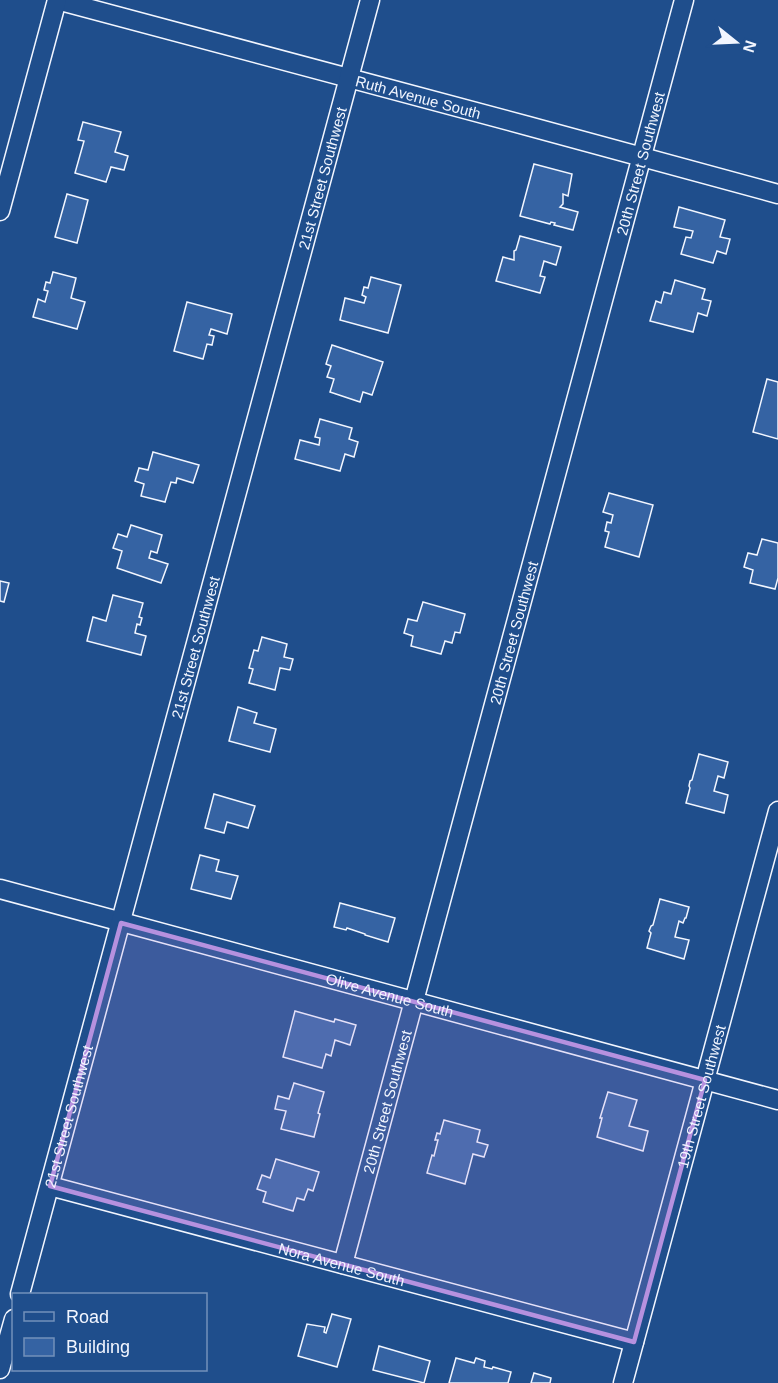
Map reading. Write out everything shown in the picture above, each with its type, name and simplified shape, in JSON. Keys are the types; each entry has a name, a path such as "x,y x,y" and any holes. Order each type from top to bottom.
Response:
{"street":[{"name":"Ruth Avenue South","path":"57,0 778,194"},
{"path":"0,211 57,0"},
{"name":"21st Street Southwest","path":"20,1293 370,0"},
{"name":"20th Street Southwest","path":"343,1264 684,0"},
{"name":"19th Street Southwest","path":"623,1383 778,811"},
{"name":"Olive Avenue South","path":"0,889 778,1100"},
{"name":"Nora Avenue South","path":"50,1186 634,1342"},
{"path":"0,1369 12,1326"}],"highlighted area":[{"path":"121,923 705,1080 634,1342 50,1186"}],"building":[{"path":"83,122 121,132 115,152 128,156 124,170 111,167 106,182 75,173 84,141 78,140"},
{"path":"534,164 572,174 568,196 563,194 563,204 560,207 578,212 573,230 554,225 555,223 550,224 520,216"},
{"path":"67,194 88,200 77,243 55,237"},
{"path":"679,207 725,220 720,237 730,239 726,254 717,251 713,263 681,254 686,237 691,238 693,231 674,227"},
{"path":"520,236 561,247 556,265 544,261 540,276 545,277 540,293 496,281 503,257 514,260 514,251"},
{"path":"53,272 76,278 71,298 85,302 77,329 33,317 38,299 45,302 48,291 44,290 46,282 50,283"},
{"path":"371,277 401,285 388,333 340,320 345,298 364,303 366,297 362,295 364,287 368,288"},
{"path":"675,280 705,289 702,299 711,301 707,316 698,313 693,332 650,321 656,301 661,303 664,292 671,294"},
{"path":"187,302 232,314 227,334 211,329 209,335 214,336 212,345 207,344 203,359 174,351"},
{"path":"332,345 383,362 372,395 363,392 360,402 330,392 334,379 327,377 331,366 326,364"},
{"path":"767,379 778,382 778,439 753,432"},
{"path":"320,419 352,428 349,439 358,442 354,457 345,454 340,471 295,459 300,440 319,445 320,438 315,437"},
{"path":"153,452 199,465 193,483 177,478 176,483 171,482 165,502 141,496 144,484 135,481 139,468 148,470"},
{"path":"609,493 653,505 639,557 605,547 609,532 605,531 607,522 611,523 613,515 603,512"},
{"path":"131,525 162,535 157,553 151,551 149,558 168,564 161,583 117,568 122,551 113,548 118,534 127,537"},
{"path":"762,539 778,543 778,578 775,589 750,583 753,570 744,567 748,553 757,555"},
{"path":"0,581 9,583 4,602 0,601"},
{"path":"113,595 143,603 139,617 142,618 140,625 137,624 135,633 146,636 141,655 87,641 93,617 106,621"},
{"path":"423,602 465,614 460,633 455,632 452,643 445,641 441,654 411,646 413,636 404,633 408,619 417,621"},
{"path":"262,637 287,644 284,657 293,659 290,670 280,668 275,690 249,683 253,669 249,668 254,650 258,651"},
{"path":"238,707 257,713 254,723 276,729 270,752 229,741"},
{"path":"699,754 728,762 724,778 718,776 714,791 728,795 724,813 686,803"},
{"path":"214,794 255,806 248,828 227,822 224,833 205,828"},
{"path":"200,855 219,860 216,871 238,876 231,899 191,889"},
{"path":"660,899 689,907 683,923 679,921 675,937 689,940 684,959 647,948 651,933 649,931 653,925"},
{"path":"340,903 395,918 388,942 347,928 346,930 334,927"},
{"path":"295,1011 334,1022 335,1019 356,1025 350,1045 335,1040 331,1056 326,1054 322,1068 283,1057"},
{"path":"294,1083 324,1092 314,1137 281,1129 286,1111 275,1109 278,1096 289,1099"},
{"path":"608,1092 637,1100 629,1126 648,1131 643,1151 597,1137"},
{"path":"444,1120 480,1130 477,1142 488,1145 484,1157 473,1154 465,1184 427,1173 438,1140 435,1140 437,1133 440,1134"},
{"path":"276,1159 319,1172 313,1191 308,1189 304,1200 297,1198 293,1211 263,1202 266,1192 257,1189 262,1175 270,1178"},
{"path":"332,1314 351,1319 337,1367 298,1356 307,1324 325,1327 324,1332 326,1333"},
{"path":"379,1346 430,1361 424,1383 373,1370"},
{"path":"456,1358 474,1363 476,1358 485,1361 484,1367 511,1372 508,1383 449,1383"},
{"path":"534,1373 551,1378 550,1383 531,1383"}]}
